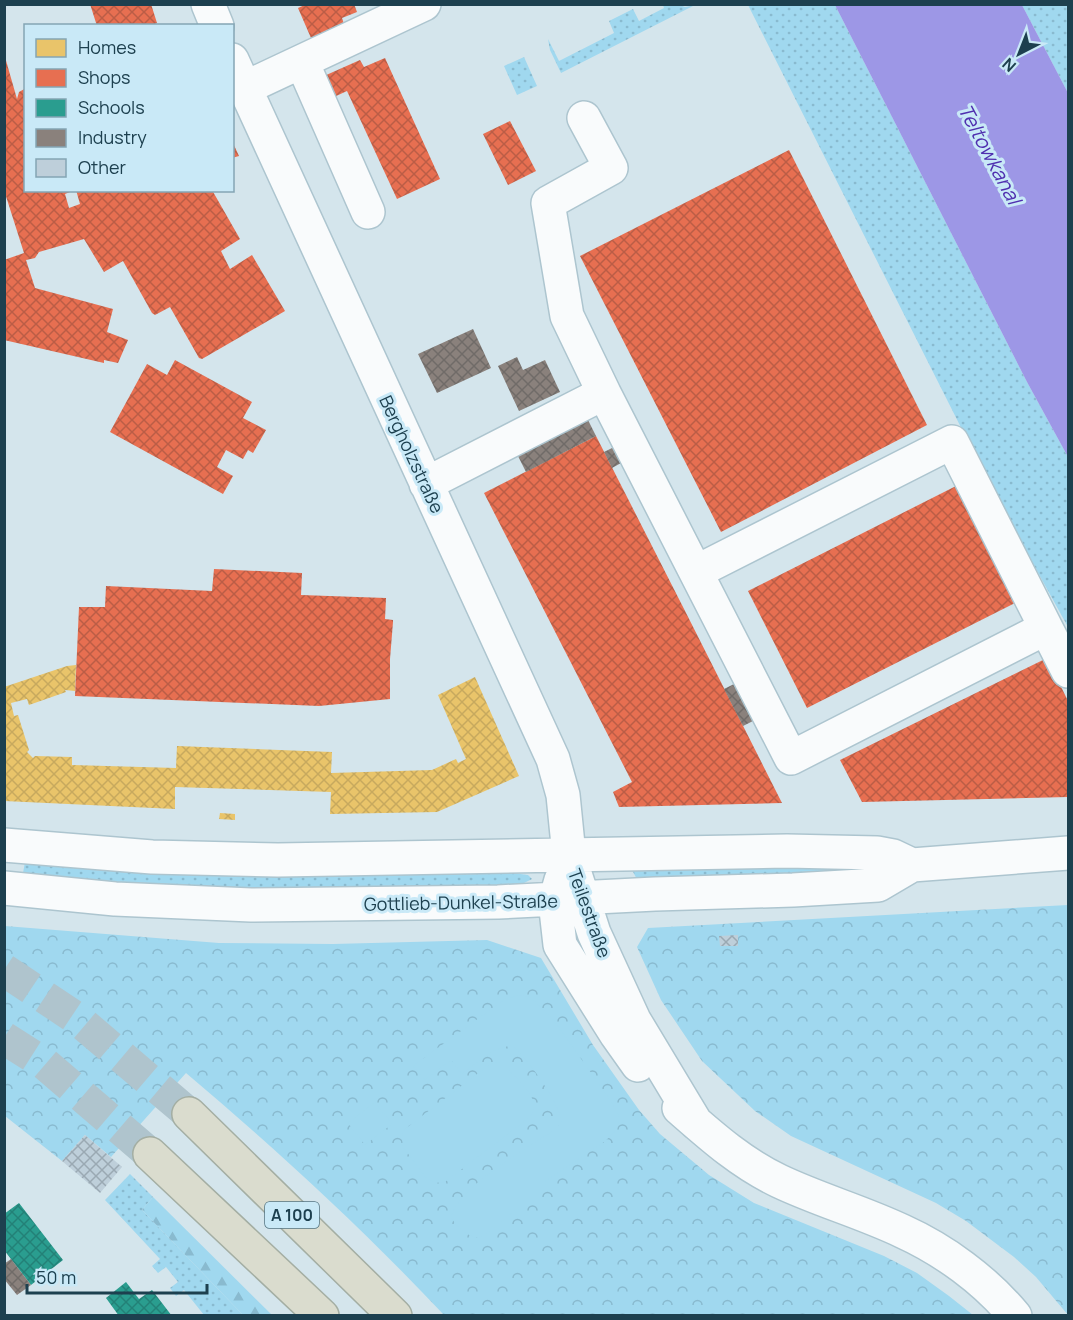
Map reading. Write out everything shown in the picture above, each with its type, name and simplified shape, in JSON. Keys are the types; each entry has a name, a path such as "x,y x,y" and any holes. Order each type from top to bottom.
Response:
{"highway":[{"name":"A 100","path":"189,1114 395,1316"},
{"name":"A 100","path":"150,1154 322,1316"}],"street":[{"path":"208,4 217,24"},
{"path":"239,74 302,62 424,4"},
{"path":"302,62 368,212"},
{"name":"Bergholzstraße","path":"239,74 553,759 563,795 569,855"},
{"path":"584,118 611,168 548,203 567,316 604,393 791,758 1046,628"},
{"path":"426,484 604,393"},
{"path":"696,572 952,442 1068,671"},
{"name":"Gottlieb-Dunkel-Straße","path":"4,845 101,854 232,859 728,851 878,853 893,856 912,865"},
{"name":"Gottlieb-Dunkel-Straße","path":"4,888 115,899 251,905 569,900 655,894 878,885 912,865 1068,853"},
{"name":"Teilestraße","path":"569,855 569,900 594,933 634,1020 696,1123 716,1142 765,1173 903,1231 940,1252 988,1287 1015,1316"}],"green space":[{"path":"663,5 685,7 695,5 561,73 550,50 548,39 559,61 614,33 609,21 633,9 639,21 664,8"},
{"path":"748,5 835,5 1027,382 1068,457 1068,627 995,495"},
{"path":"1022,5 1068,5 1068,93"},
{"path":"524,57 537,86 517,95 504,66"},
{"path":"25,862 208,875 513,873 528,875 532,879 522,884 498,886 201,887 82,880 23,873"},
{"path":"889,864 893,868 639,883 632,870"},
{"path":"1068,905 1068,1315 1036,1277 1014,1257 966,1221 936,1203 791,1136 755,1111 702,1061 661,1000 637,947 648,928"},
{"path":"5,926 219,943 333,944 487,940 541,958 593,1045 639,1110 660,1134 709,1175 754,1203 884,1256 917,1273 973,1315 444,1315 319,1191 186,1073 111,1157 85,1135 62,1161 5,1116"},
{"path":"520,995 530,997 552,1018 611,1101 619,1116 617,1130 604,1142 544,1182 519,1207 489,1232 478,1238 465,1233 451,1217 457,1205 467,1193 495,1169 553,1131 562,1122 559,1113 542,1081 512,1045 492,1051 462,1074 451,1060 425,1080 413,1066 505,999"},
{"path":"502,1063 532,1097 534,1104 530,1117 445,1182 440,1183 427,1179 403,1147 402,1134 405,1129 490,1064"},
{"path":"375,1102 392,1124 365,1145 348,1123"},
{"path":"130,1174 153,1197 142,1210 243,1315 204,1315 184,1290 176,1296 170,1288 178,1282 166,1267 158,1273 152,1266 160,1259 105,1200"},
{"path":"153,1197 272,1315 243,1315 142,1210"}],"water":[{"name":"Teltowkanal","path":"835,5 1022,5 1068,93 1068,457 1027,382"}],"building: Homes":[{"path":"76,665 75,691 65,690 66,692 29,705 27,699 11,703 14,716 18,715 29,750 27,752 33,758 35,756 72,757 72,765 176,768 177,746 332,752 331,773 432,770 456,759 458,763 466,759 438,695 475,677 519,776 437,812 330,814 331,792 175,787 175,809 4,801 4,687"},
{"path":"220,813 235,814 235,820 219,819"}],"building: Shops":[{"path":"90,4 151,4 157,23 155,24 96,24"},
{"path":"307,4 354,4 357,12 342,18 344,24 311,38 298,8"},
{"path":"5,57 17,99 19,92 24,89 24,192 70,192 65,194 69,208 80,204 77,192 213,192 240,239 221,251 230,269 252,255 285,311 202,359 199,358 170,307 155,315 152,313 123,261 104,272 84,239 39,252 35,258 26,260 35,288 113,309 107,332 128,340 118,363 104,360 104,363 4,340 4,260 24,253 4,190"},
{"path":"385,58 440,179 397,199 347,91 334,97 324,76 360,60 364,67"},
{"path":"510,121 536,171 508,185 483,134"},
{"path":"234,145 239,156 234,157"},
{"path":"789,150 927,425 721,532 580,256"},
{"path":"175,360 252,402 243,418 266,430 253,453 248,450 243,459 226,450 217,467 233,476 223,494 110,432 147,364 167,375"},
{"path":"596,436 782,803 619,807 613,792 632,782 484,493"},
{"path":"956,486 1015,603 807,708 748,591"},
{"path":"214,569 302,573 301,595 386,598 385,619 393,620 390,699 319,706 75,696 79,607 105,607 106,586 212,591"},
{"path":"1047,658 1068,701 1068,797 862,802 840,760"}],"building: Schools":[{"path":"19,1203 63,1260 31,1285 4,1250 4,1214"},
{"path":"126,1282 139,1299 152,1290 172,1316 119,1316 106,1298"}],"building: Industry":[{"path":"473,329 491,368 437,393 418,354"},
{"path":"517,357 523,370 545,360 560,392 519,411 498,366"},
{"path":"588,420 596,436 526,472 518,456"},
{"path":"614,447 621,463 612,468 604,452"},
{"path":"738,682 757,719 743,726 724,689"},
{"path":"11,1259 31,1285 17,1295 4,1279 4,1264"}],"building: Other":[{"path":"738,935 738,946 720,946 719,936"},
{"path":"85,1135 122,1167 100,1193 62,1161"}],"tunnel":[{"path":"4,970 76,1018 189,1114"},
{"path":"4,1038 45,1064 150,1154"}]}
